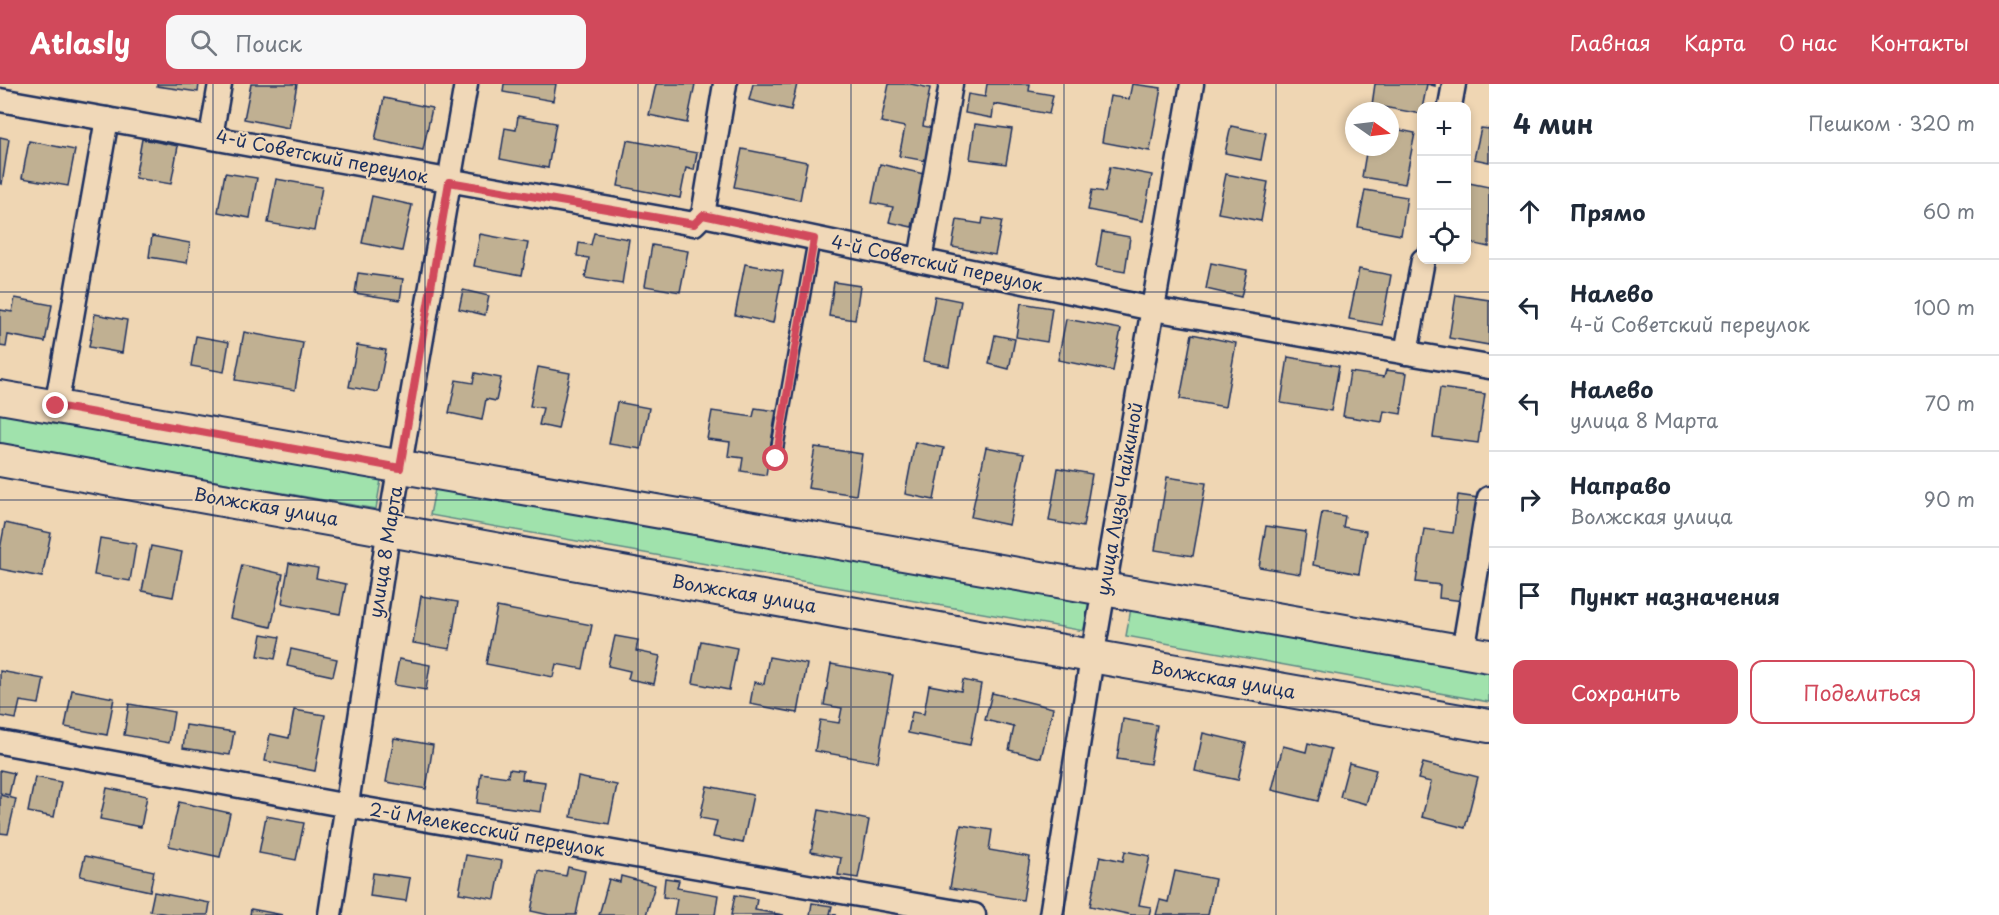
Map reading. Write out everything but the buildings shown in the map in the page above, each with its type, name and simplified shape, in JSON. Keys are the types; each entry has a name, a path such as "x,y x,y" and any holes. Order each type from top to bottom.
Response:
{"main road":[{"path":"0,397 1476,654"},
{"name":"Волжская улица","path":"0,460 389,528 1092,658 1489,726"}],"street":[{"path":"211,136 220,84"},
{"name":"улица 8 Марта","path":"330,915 389,528 466,84"},
{"path":"703,215 725,84"},
{"path":"920,260 951,84"},
{"name":"улица Лизы Чайкиной","path":"1051,915 1092,658 1192,84"},
{"path":"1451,102 1454,84"},
{"name":"4-й Советский переулок","path":"0,100 694,224 703,215 1153,309 1489,367"},
{"path":"56,406 107,119"},
{"path":"1406,353 1422,264"},
{"path":"1476,654 1489,498"},
{"name":"2-й Мелекесский переулок","path":"0,742 348,806 974,915"}],"lane":[{"path":"776,459 814,239"}],"green space":[{"path":"0,412 381,480 376,509 0,444"},
{"path":"436,484 1090,598 1084,631 430,515"},
{"path":"1132,603 1489,668 1489,702 1126,636"}],"route":[{"path":"56,406 400,468 449,182 694,224 703,215 814,239 776,459"}]}
